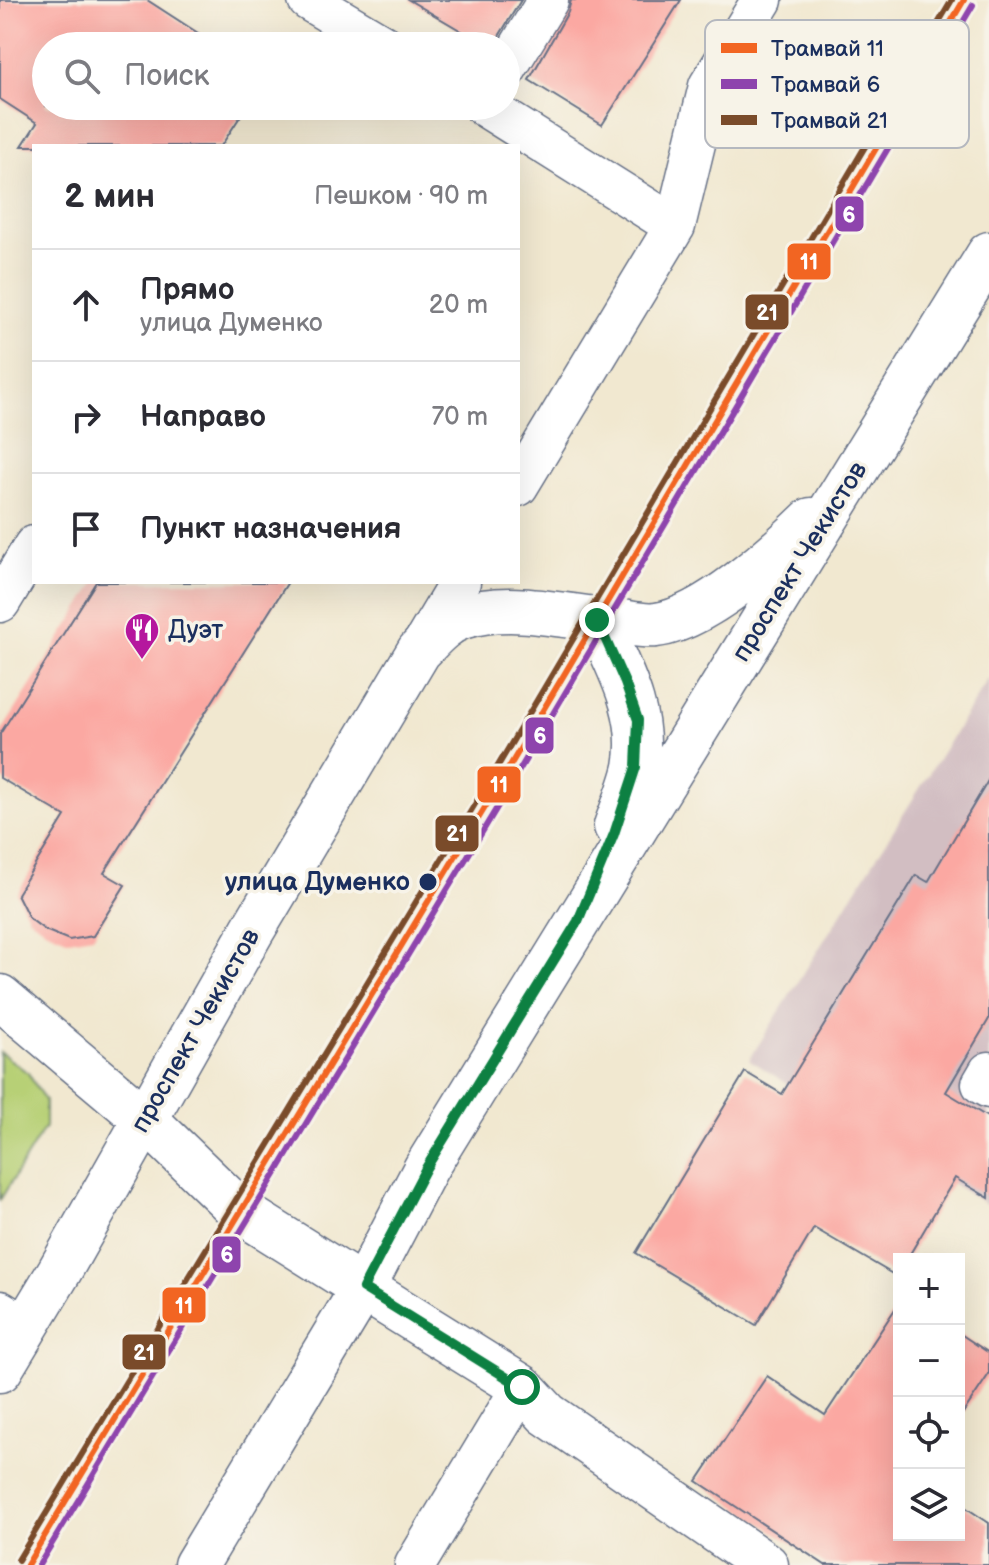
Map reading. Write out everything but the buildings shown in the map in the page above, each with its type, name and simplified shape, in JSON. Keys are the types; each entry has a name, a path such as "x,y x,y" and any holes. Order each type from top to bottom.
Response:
{"main road":[{"path":"869,451 989,254"},
{"name":"проспект Чекистов","path":"0,1370 13,1319 146,1120 252,931 419,651 442,628 461,618 494,611 524,610 656,625 695,612 792,538 824,508 869,451"},
{"name":"проспект Чекистов","path":"196,1565 363,1288 426,1168 869,451"},
{"name":"проспект Чекистов","path":"578,921 614,834 636,767 638,720 597,620"},
{"path":"0,997 146,1120 240,1211 522,1387 547,1414 766,1565"}],"lane":[{"path":"308,0 362,32"},
{"path":"520,46 548,0"},
{"path":"750,20 762,0"},
{"path":"520,483 675,226 705,102"},
{"path":"506,120 675,226"},
{"path":"0,602 32,549"},
{"path":"419,651 459,584"},
{"path":"989,1072 982,1084 989,1088"},
{"path":"415,1565 522,1387"}],"shaded area":[{"path":"989,678 989,1206 749,1060"}],"green space":[{"path":"0,1052 28,1073 45,1101 45,1127 0,1200"}],"tram line":[{"name":"21","path":"940,20 952,0"},
{"name":"11","path":"952,20 964,0"},
{"name":"6","path":"964,20 973,5"},
{"name":"21","path":"18,1560 489,781 864,148"},
{"name":"11","path":"27,1565 498,786 876,148"},
{"name":"6","path":"39,1565 507,791 888,148"}],"place":[{"name":"Дуэт","path":"142,661"},
{"name":"улица Думенко","path":"428,882"}],"route":[{"path":"522,1387 363,1288 426,1168 578,921 614,834 636,767 638,720 597,620"}]}
